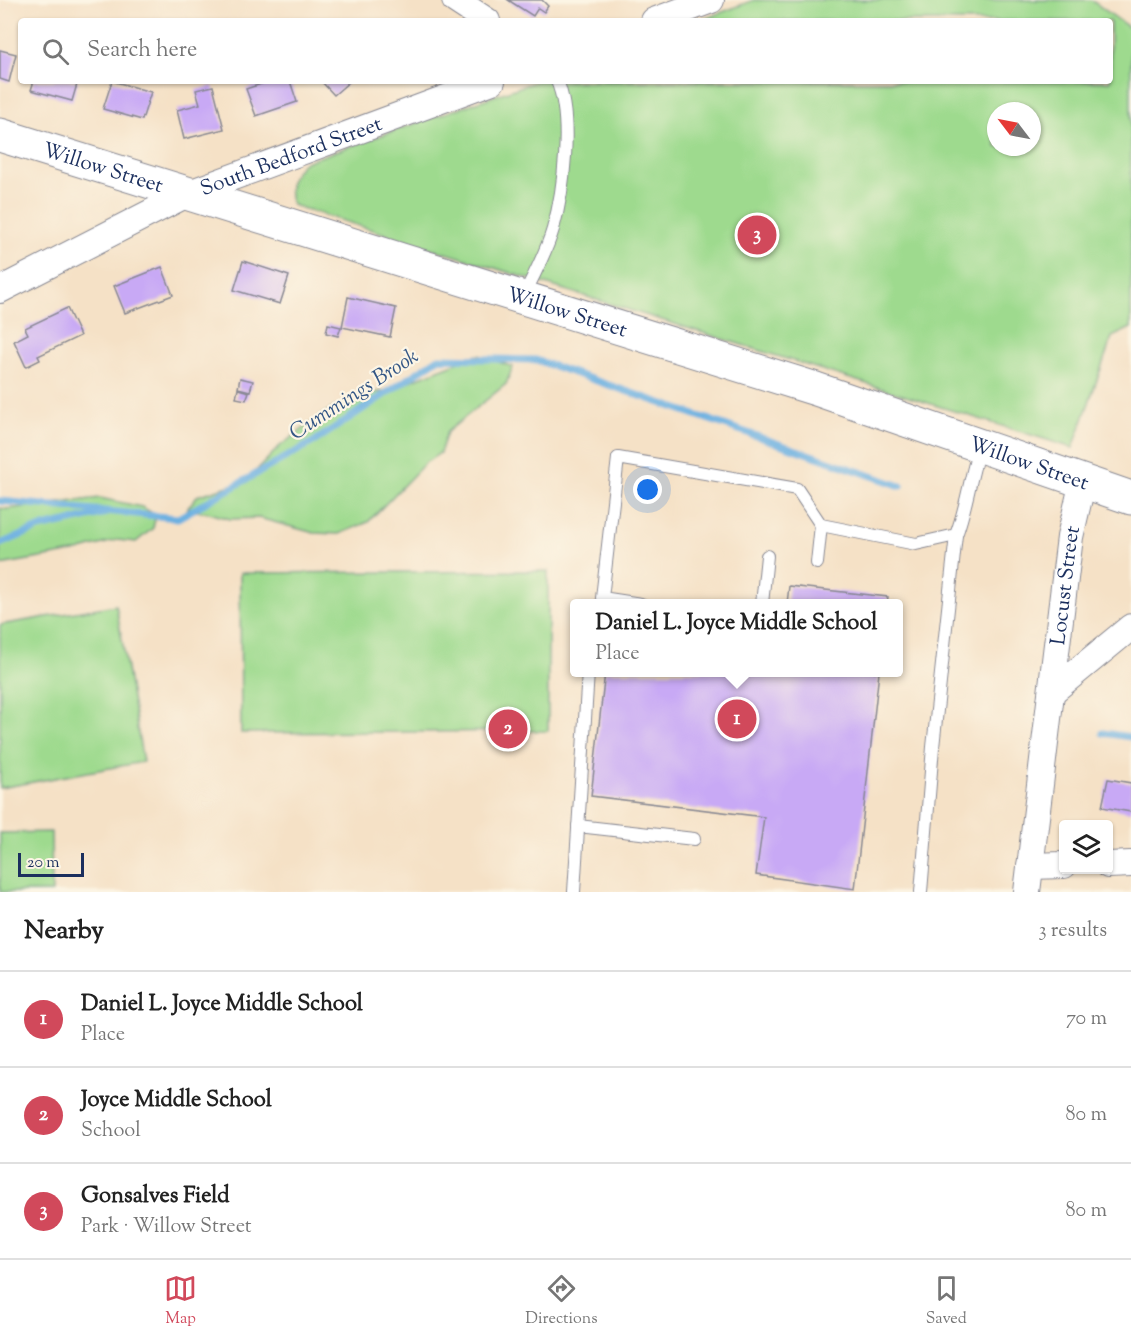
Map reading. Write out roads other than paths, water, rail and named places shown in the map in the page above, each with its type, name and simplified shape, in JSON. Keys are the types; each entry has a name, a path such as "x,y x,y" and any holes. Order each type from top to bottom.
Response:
{"street":[{"path":"455,0 482,18"},
{"path":"662,18 711,0"},
{"name":"South Bedford Street","path":"0,290 187,194 484,84"},
{"name":"Willow Street","path":"0,135 816,389 1131,498"},
{"name":"Locust Street","path":"1027,892 1070,537 1083,481"},
{"name":"Locust Street","path":"1053,691 1131,627"},
{"path":"1113,865 1131,864"},
{"path":"1030,866 1059,865"}],"lane":[{"path":"523,298 553,229 559,200 564,159 564,116 558,84"},
{"path":"921,892 933,747 956,535 964,515 970,476 980,446"},
{"path":"601,599 618,458 797,489 821,525 817,563"},
{"path":"821,525 916,544 956,535"},
{"path":"762,599 767,556"},
{"path":"574,892 588,677"},
{"path":"578,826 694,839"}],"waterway":[{"name":"Cummings Brook","path":"0,501 178,518 315,441 439,358 536,360 901,486"},
{"path":"0,544 39,528 106,513"},
{"name":"Cummings Brook","path":"1103,733 1131,737"}],"place":[{"name":"Gonsalves Field","path":"757,235"},
{"name":"Daniel L. Joyce Middle School","path":"737,719"},
{"name":"Joyce Middle School","path":"508,729"}]}
